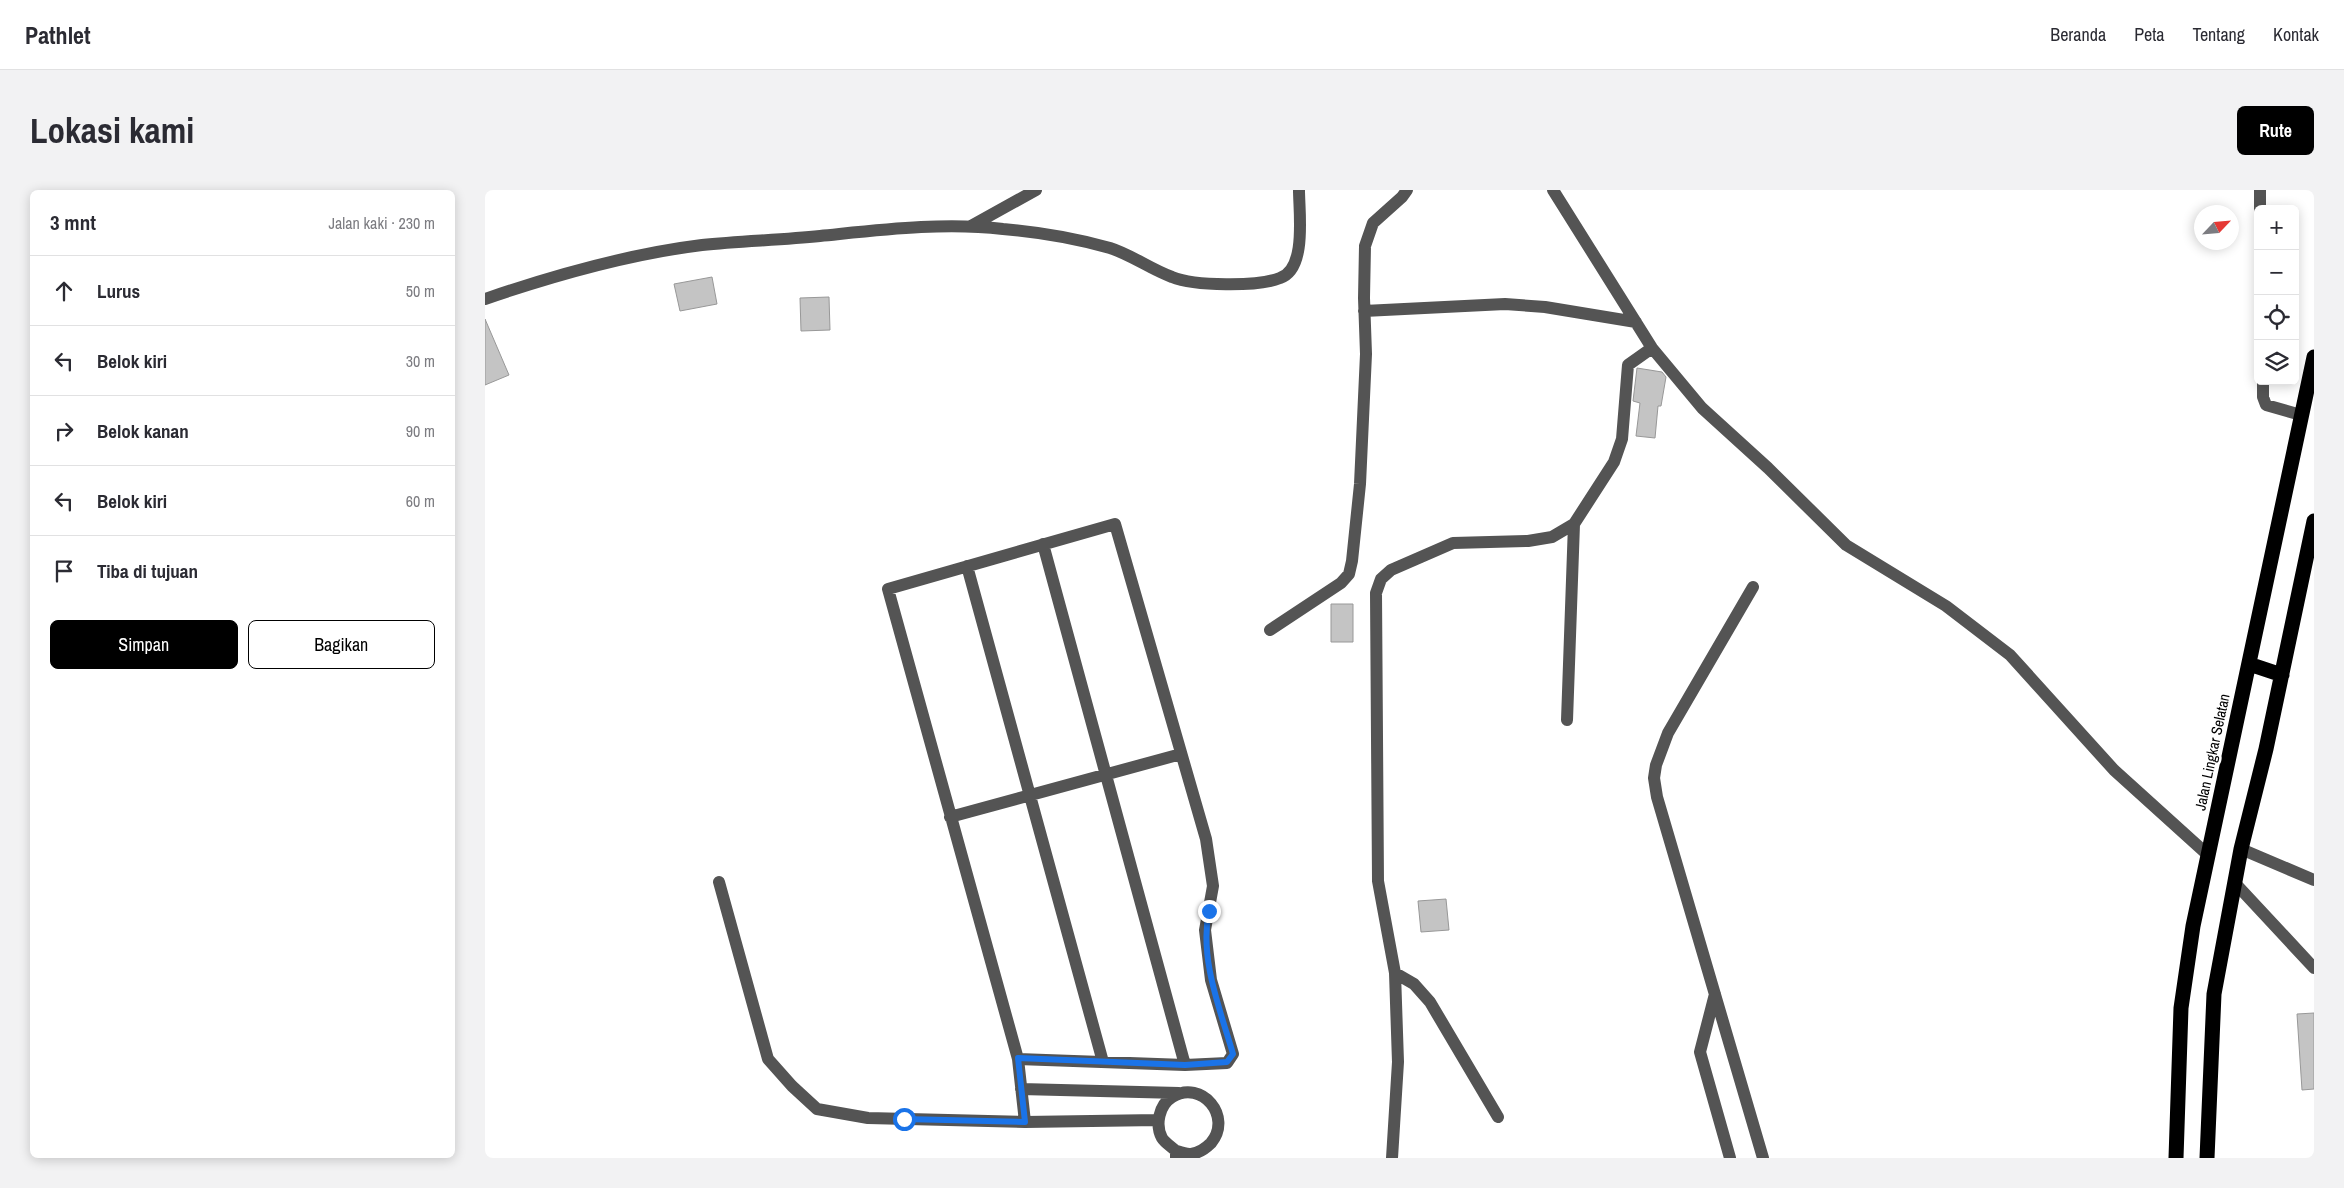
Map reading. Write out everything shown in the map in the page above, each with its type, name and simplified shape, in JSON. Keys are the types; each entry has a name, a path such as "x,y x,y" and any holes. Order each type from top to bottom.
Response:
{"highway":[{"name":"Jalan Lingkar Selatan","path":"2176,1158 2181,1008 2193,926 2314,357"},
{"path":"2207,1158 2214,994 2234,882 2267,749 2314,521"},
{"path":"2249,664 2282,675"}],"street":[{"path":"971,226 1036,190"},
{"path":"485,298 610,263 701,246 884,230 971,226 1059,236 1095,244 1122,252 1155,270 1191,282 1266,282 1284,277 1292,269 1297,259 1299,246 1299,190"},
{"path":"1270,630 1341,583 1349,574 1358,506 1363,442 1366,354 1364,311 1365,246 1373,223 1402,197 1407,190"},
{"path":"1553,190 1652,348 1702,408 1768,468 1846,545 1946,606 2010,655 2114,770 2208,855"},
{"path":"2260,190 2260,205"},
{"path":"1364,311 1505,304 1545,306 1636,322"},
{"path":"1392,1158 1398,1062 1395,973 1378,881 1376,593 1381,579 1391,570 1453,543 1528,541 1552,537 1574,524 1614,462 1622,440 1628,365 1652,348"},
{"path":"2263,385 2263,397 2266,405 2301,415"},
{"path":"1018,1058 1185,1065 1227,1062 1233,1054 1211,980 1205,930 1213,886 1206,839 1115,524 888,589 1018,1058 1025,1122"},
{"path":"1567,720 1574,524"},
{"path":"1043,544 1185,1065"},
{"path":"967,566 1103,1062"},
{"path":"1753,588 1668,733 1658,758 1654,778 1657,797 1763,1158"},
{"path":"950,817 1181,754"},
{"path":"2241,849 2314,880"},
{"path":"719,882 747,975 768,1059 791,1086 817,1109 868,1118 1025,1122 1158,1120"},
{"path":"2234,882 2314,968"},
{"path":"1395,973 1414,984 1430,1002 1498,1117"},
{"path":"1715,994 1700,1052 1729,1158"},
{"path":"1021,1089 1182,1093 1199,1094 1213,1103 1219,1119 1217,1136 1206,1153 1176,1154 1162,1139 1158,1120 1162,1108 1170,1098 1182,1093"}],"building":[{"path":"712,277 717,304 680,311 674,284"},
{"path":"829,297 830,330 801,331 800,298"},
{"path":"485,319 509,375 485,385"},
{"path":"1637,368 1662,372 1666,377 1661,406 1658,406 1655,438 1636,436 1640,403 1633,401"},
{"path":"1331,604 1353,604 1353,642 1331,642"},
{"path":"1446,899 1449,930 1421,932 1418,901"},
{"path":"2314,1013 2314,1089 2302,1090 2297,1014"}],"route":[{"path":"904,1119 1025,1122 1018,1058 1185,1065 1227,1062 1233,1054 1211,980 1205,930 1209,911"}]}
